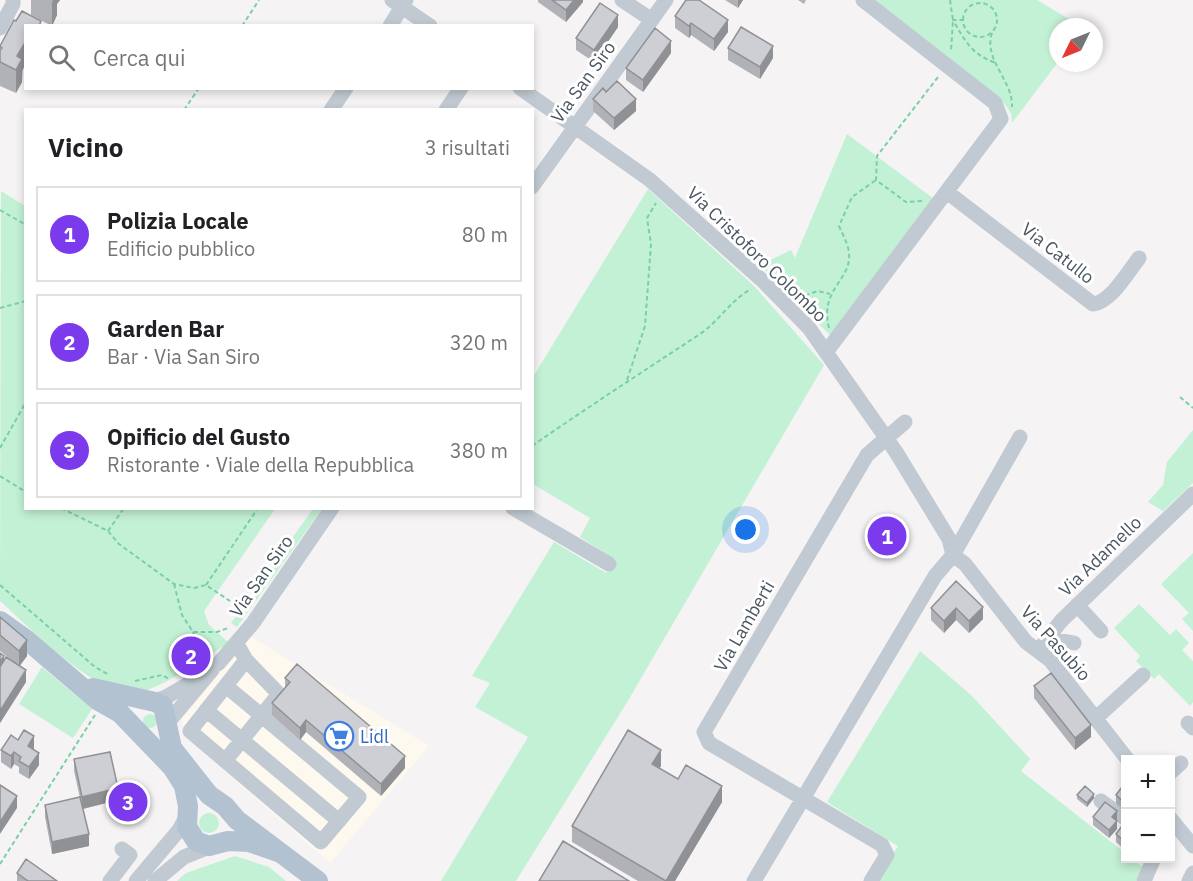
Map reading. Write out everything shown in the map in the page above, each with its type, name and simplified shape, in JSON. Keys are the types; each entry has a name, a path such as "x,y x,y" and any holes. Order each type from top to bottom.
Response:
{"main road":[{"path":"0,611 28,641"},
{"path":"0,621 28,641 97,700 123,715 179,776 187,801 187,818 193,839 204,845 248,842 278,852"},
{"path":"74,680 117,696 151,702 164,708 167,729 175,753 232,819 231,829 217,844"},
{"path":"136,731 132,721 135,710 142,703 151,702"},
{"path":"187,818 200,802 223,806 278,852 318,881"}],"street":[{"path":"0,28 13,0"},
{"path":"622,0 652,20"},
{"name":"Via San Siro","path":"534,184 666,0"},
{"path":"830,347 1001,119 995,104 863,0"},
{"path":"391,24 400,2 428,24"},
{"path":"332,108 345,90"},
{"path":"447,108 460,90"},
{"name":"Via Cristoforo Colombo","path":"523,90 664,192 764,282 830,347 884,439 949,539 953,555"},
{"name":"Via Catullo","path":"945,196 1092,304 1099,303 1122,281 1138,258"},
{"path":"884,439 905,422"},
{"path":"754,881 935,576 953,555 1020,437"},
{"name":"Via Lamberti","path":"804,798 709,743 704,732 867,454 884,439"},
{"name":"Via Adamello","path":"1038,651 1077,605 1193,494"},
{"name":"Via San Siro","path":"212,663 237,644 331,510"},
{"path":"516,510 609,564"},
{"name":"Via Pasubio","path":"953,555 965,564 1026,642 1050,660 1125,755"},
{"path":"1077,605 1101,631"},
{"path":"1048,638 1074,642"},
{"path":"225,761 279,694 246,660 237,644"},
{"path":"226,686 359,797 321,842 190,731 246,660"},
{"path":"151,702 166,697 212,670 170,720 167,729"},
{"path":"1096,718 1143,675"},
{"path":"207,710 339,821"},
{"path":"804,798 882,845 887,855 871,881"},
{"path":"1101,801 1121,816"},
{"path":"136,881 187,818"},
{"path":"1175,825 1193,846"},
{"path":"154,881 184,857 217,844"},
{"path":"110,881 130,855 122,849"},
{"path":"1144,881 1152,863"},
{"path":"1189,881 1193,873"}],"path":[{"path":"243,24 259,0"},
{"path":"876,180 877,156 951,60 953,20 950,0"},
{"path":"993,31 983,36 973,35 965,26 964,21 968,8 978,3 987,4 997,17 990,44 1012,101 1011,113 1001,119"},
{"path":"953,20 964,21"},
{"path":"953,20 974,53 996,63"},
{"path":"185,108 198,90"},
{"path":"876,180 906,202 945,196"},
{"path":"830,347 827,320 830,294 848,266 849,254 839,226 852,197 876,180"},
{"path":"627,380 645,326 651,244 647,218 664,192"},
{"path":"0,210 24,224"},
{"path":"534,445 627,380 717,322 744,293 764,282"},
{"path":"788,306 807,293 818,291 830,294"},
{"path":"0,308 24,302"},
{"path":"1180,397 1193,408"},
{"path":"0,448 24,406"},
{"path":"0,476 24,491"},
{"path":"65,510 108,531 119,544 174,584 194,588 206,585 257,510"},
{"path":"108,531 123,510"},
{"path":"174,584 182,615 212,663"},
{"path":"0,585 95,667 114,676"},
{"path":"206,585 230,601"},
{"path":"193,632 217,632 228,628"},
{"path":"128,680 147,680 162,675 171,682"},
{"path":"0,864 98,711"}],"shaded area":[{"path":"250,636 429,746 330,863 185,736 182,719"}],"green space":[{"path":"873,0 1037,0 1067,18 1049,18 1050,72 1012,123 1011,113 1004,103"},
{"path":"847,134 934,199 831,336 760,265 791,250 795,258"},
{"path":"648,189 755,287 824,365 626,704 516,881 441,881 528,737 475,707 490,683 472,676 554,542 606,573 616,560 580,537 590,518 534,485 534,375"},
{"path":"1,191 24,205 24,510 274,510 204,611 209,625 229,643 184,672 146,690 135,693 119,691 83,673 45,643 0,601"},
{"path":"1193,430 1193,483 1163,511 1148,502 1163,485 1167,462"},
{"path":"312,510 321,510 237,627 231,623"},
{"path":"1193,553 1193,631 1182,619 1189,613 1161,584"},
{"path":"1139,604 1170,635 1176,629 1189,643 1182,650 1193,661 1193,702 1190,706 1159,674 1154,679 1136,661 1140,656 1114,628"},
{"path":"920,651 971,695 1030,759 1021,771 1121,850 1121,863 1138,863 1143,867 1136,881 877,881 898,846 827,802"},
{"path":"42,667 92,709 73,738 19,704"},
{"path":"147,714 153,714 157,721 153,728 147,728 143,724 143,718"},
{"path":"209,813 216,816 219,823 216,830 209,833 202,830 199,823 202,816"},
{"path":"235,856 269,867 286,881 177,881 186,873"}],"building":[{"path":"552,0 574,0 566,10"},
{"path":"686,0 699,0 728,20 714,39 691,23 689,26 675,16"},
{"path":"600,3 618,15 594,50 576,38"},
{"path":"22,11 41,21 40,24 24,24 24,44 17,56 22,59 16,70 0,62 2,48 0,46 14,20 16,21"},
{"path":"741,27 773,46 760,67 728,48"},
{"path":"655,28 671,41 643,80 626,68"},
{"path":"617,81 636,99 614,118 593,99 603,88 606,92"},
{"path":"956,581 983,607 969,621 956,608 944,621 931,608"},
{"path":"0,617 27,640 19,651 0,635"},
{"path":"193,634 201,649 186,657 178,643"},
{"path":"6,657 26,670 0,711 0,667"},
{"name":"Lidl","path":"297,664 405,756 381,784 306,720 300,728 272,703 290,682 285,678"},
{"path":"1051,673 1091,725 1075,738 1034,686"},
{"path":"24,730 34,736 28,746 39,753 29,767 19,761 21,757 14,752 11,756 1,750 11,735 18,740"},
{"path":"628,730 661,750 652,764 678,779 686,765 722,786 666,881 572,826"},
{"path":"110,752 118,788 82,797 74,759"},
{"path":"0,785 17,796 0,822"},
{"path":"1085,786 1094,794 1087,803 1077,795"},
{"path":"1121,788 1121,799 1116,795"},
{"path":"80,797 89,834 52,842 45,805"},
{"path":"1105,802 1117,811 1112,817 1117,821 1109,830 1093,817"},
{"path":"1121,827 1121,838 1116,834"},
{"path":"563,841 629,881 539,881"},
{"path":"26,859 57,881 28,881 17,873"}],"place":[{"name":"Polizia Locale","path":"887,536"},
{"name":"Garden Bar","path":"191,656"},
{"name":"Lidl","path":"339,736"},
{"name":"Opificio del Gusto","path":"128,802"}]}
